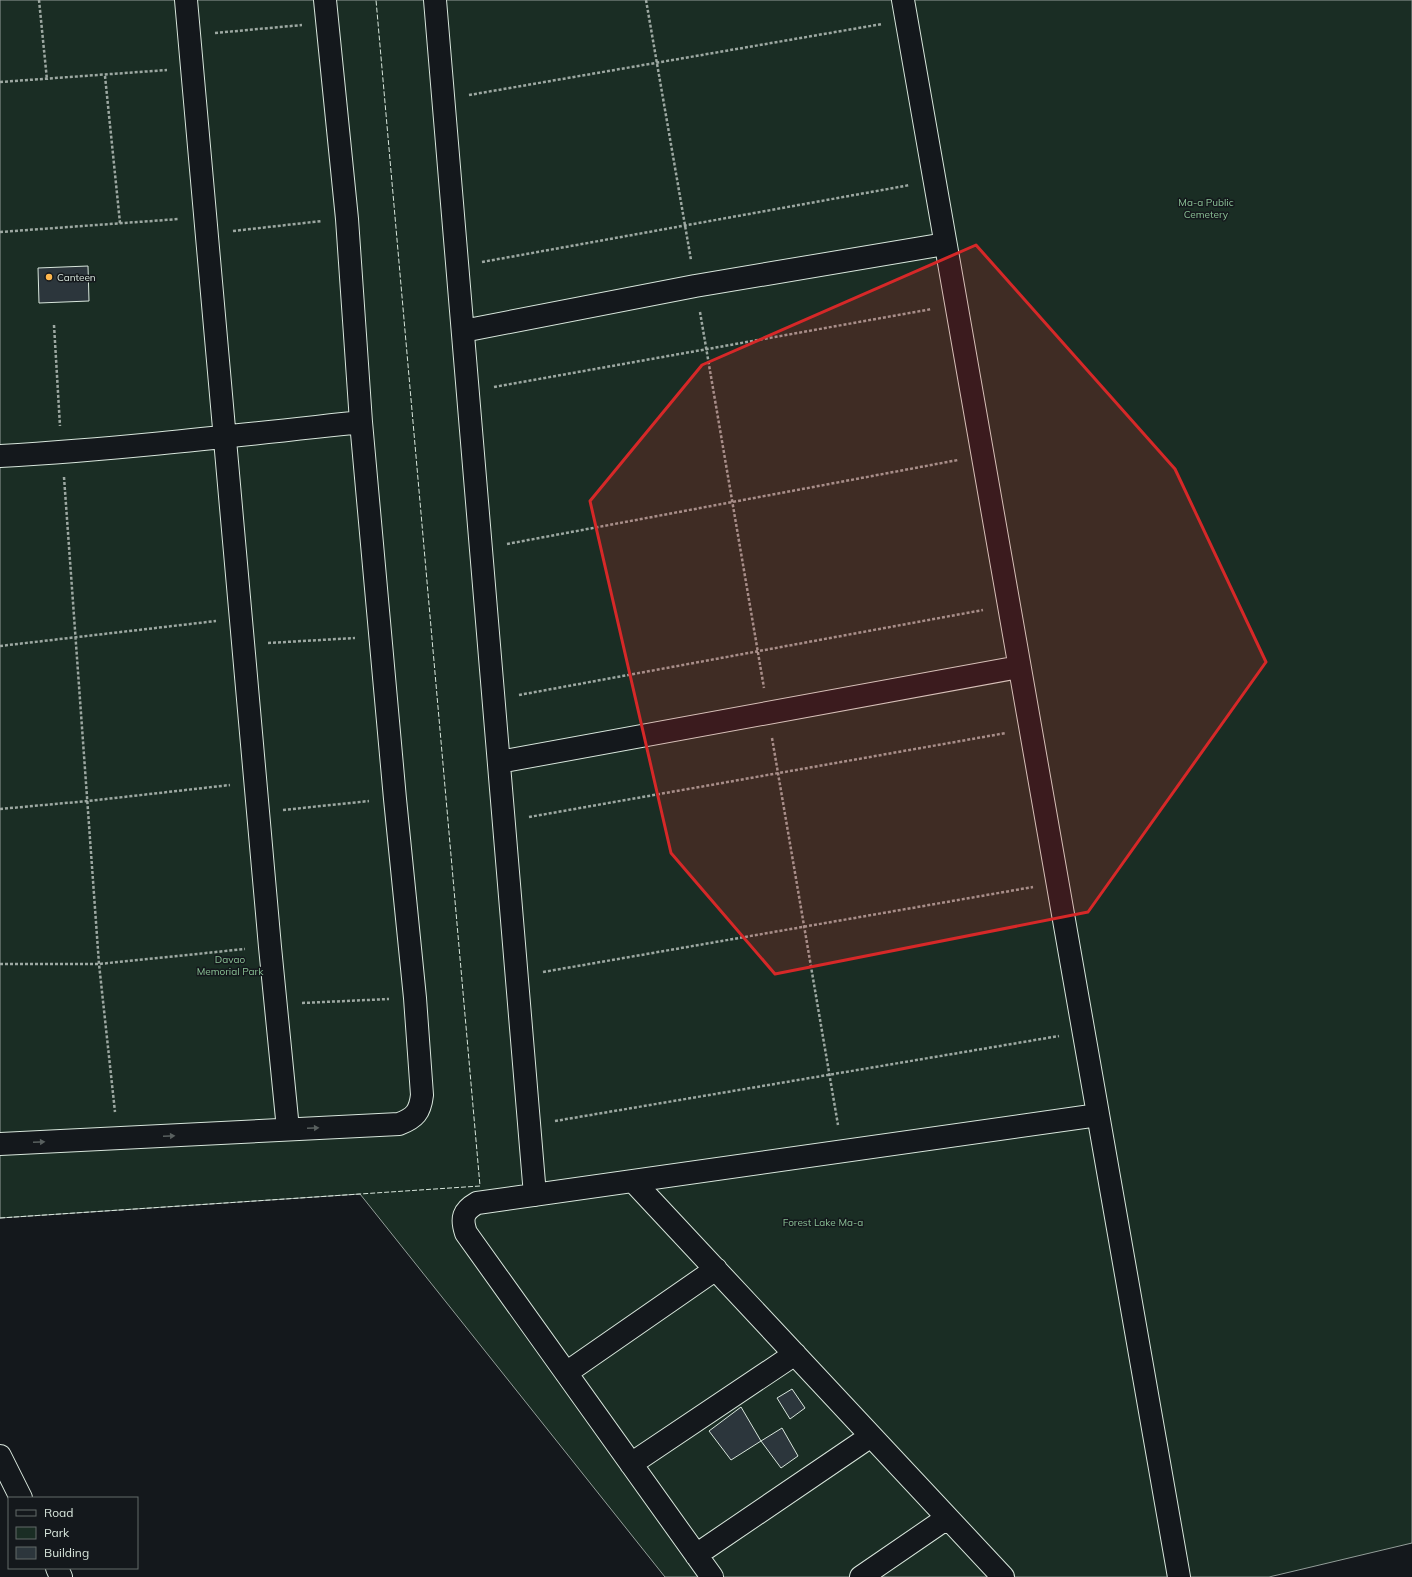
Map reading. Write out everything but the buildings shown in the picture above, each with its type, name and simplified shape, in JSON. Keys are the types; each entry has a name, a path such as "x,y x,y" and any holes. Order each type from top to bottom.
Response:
{"street":[{"path":"186,0 270,947 288,1129"},
{"path":"0,1144 399,1124 409,1120 417,1114 420,1106 422,1095 415,998 395,799 382,636 361,422 347,218 325,0"},
{"path":"435,0 535,1195"},
{"path":"904,10 1179,1577"},
{"path":"463,331 696,286 946,244"},
{"path":"0,456 62,452 225,437 361,422"},
{"path":"499,762 1019,667"},
{"path":"712,1577 466,1233 463,1224 464,1215 469,1208 477,1203 1098,1115"},
{"path":"633,1181 1003,1577"},
{"path":"566,1373 716,1269"},
{"path":"631,1464 795,1354"},
{"path":"696,1555 871,1436"},
{"path":"0,1456 5,1481 20,1497"},
{"path":"861,1577 947,1518"}],"path":[{"path":"39,0 47,80"},
{"path":"646,0 843,1151"},
{"path":"443,100 657,63 904,10"},
{"path":"189,35 327,23"},
{"path":"0,82 105,76 192,68"},
{"path":"105,76 120,223"},
{"path":"458,267 934,180"},
{"path":"0,232 120,223 206,225 347,218"},
{"path":"468,392 956,304"},
{"path":"54,325 75,637 100,964 118,1138"},
{"path":"481,549 982,456"},
{"path":"494,699 1009,605"},
{"path":"0,646 241,618"},
{"path":"244,644 382,636"},
{"path":"504,822 1030,729"},
{"path":"0,809 88,801 256,782"},
{"path":"258,812 395,799"},
{"path":"516,976 1057,883"},
{"path":"0,964 100,964 270,947"},
{"path":"276,1005 415,998"},
{"path":"529,1126 1083,1032"}],"highlighted area":[{"path":"976,245 1175,469 1266,662 1088,912 775,974 671,853 590,501 702,365"}],"green space":[{"path":"0,0 1412,0 1412,1543 1269,1577 665,1577 360,1194 0,1218"}],"fence":[{"path":"0,1218 480,1186 376,0"}],"place":[{"name":"Canteen","path":"49,277"}],"park label":[{"name":"Ma-a Public Cemetery","path":"1206,208"},
{"name":"Davao Memorial Park","path":"230,964"},
{"name":"Forest Lake Ma-a","path":"823,1222"}]}
